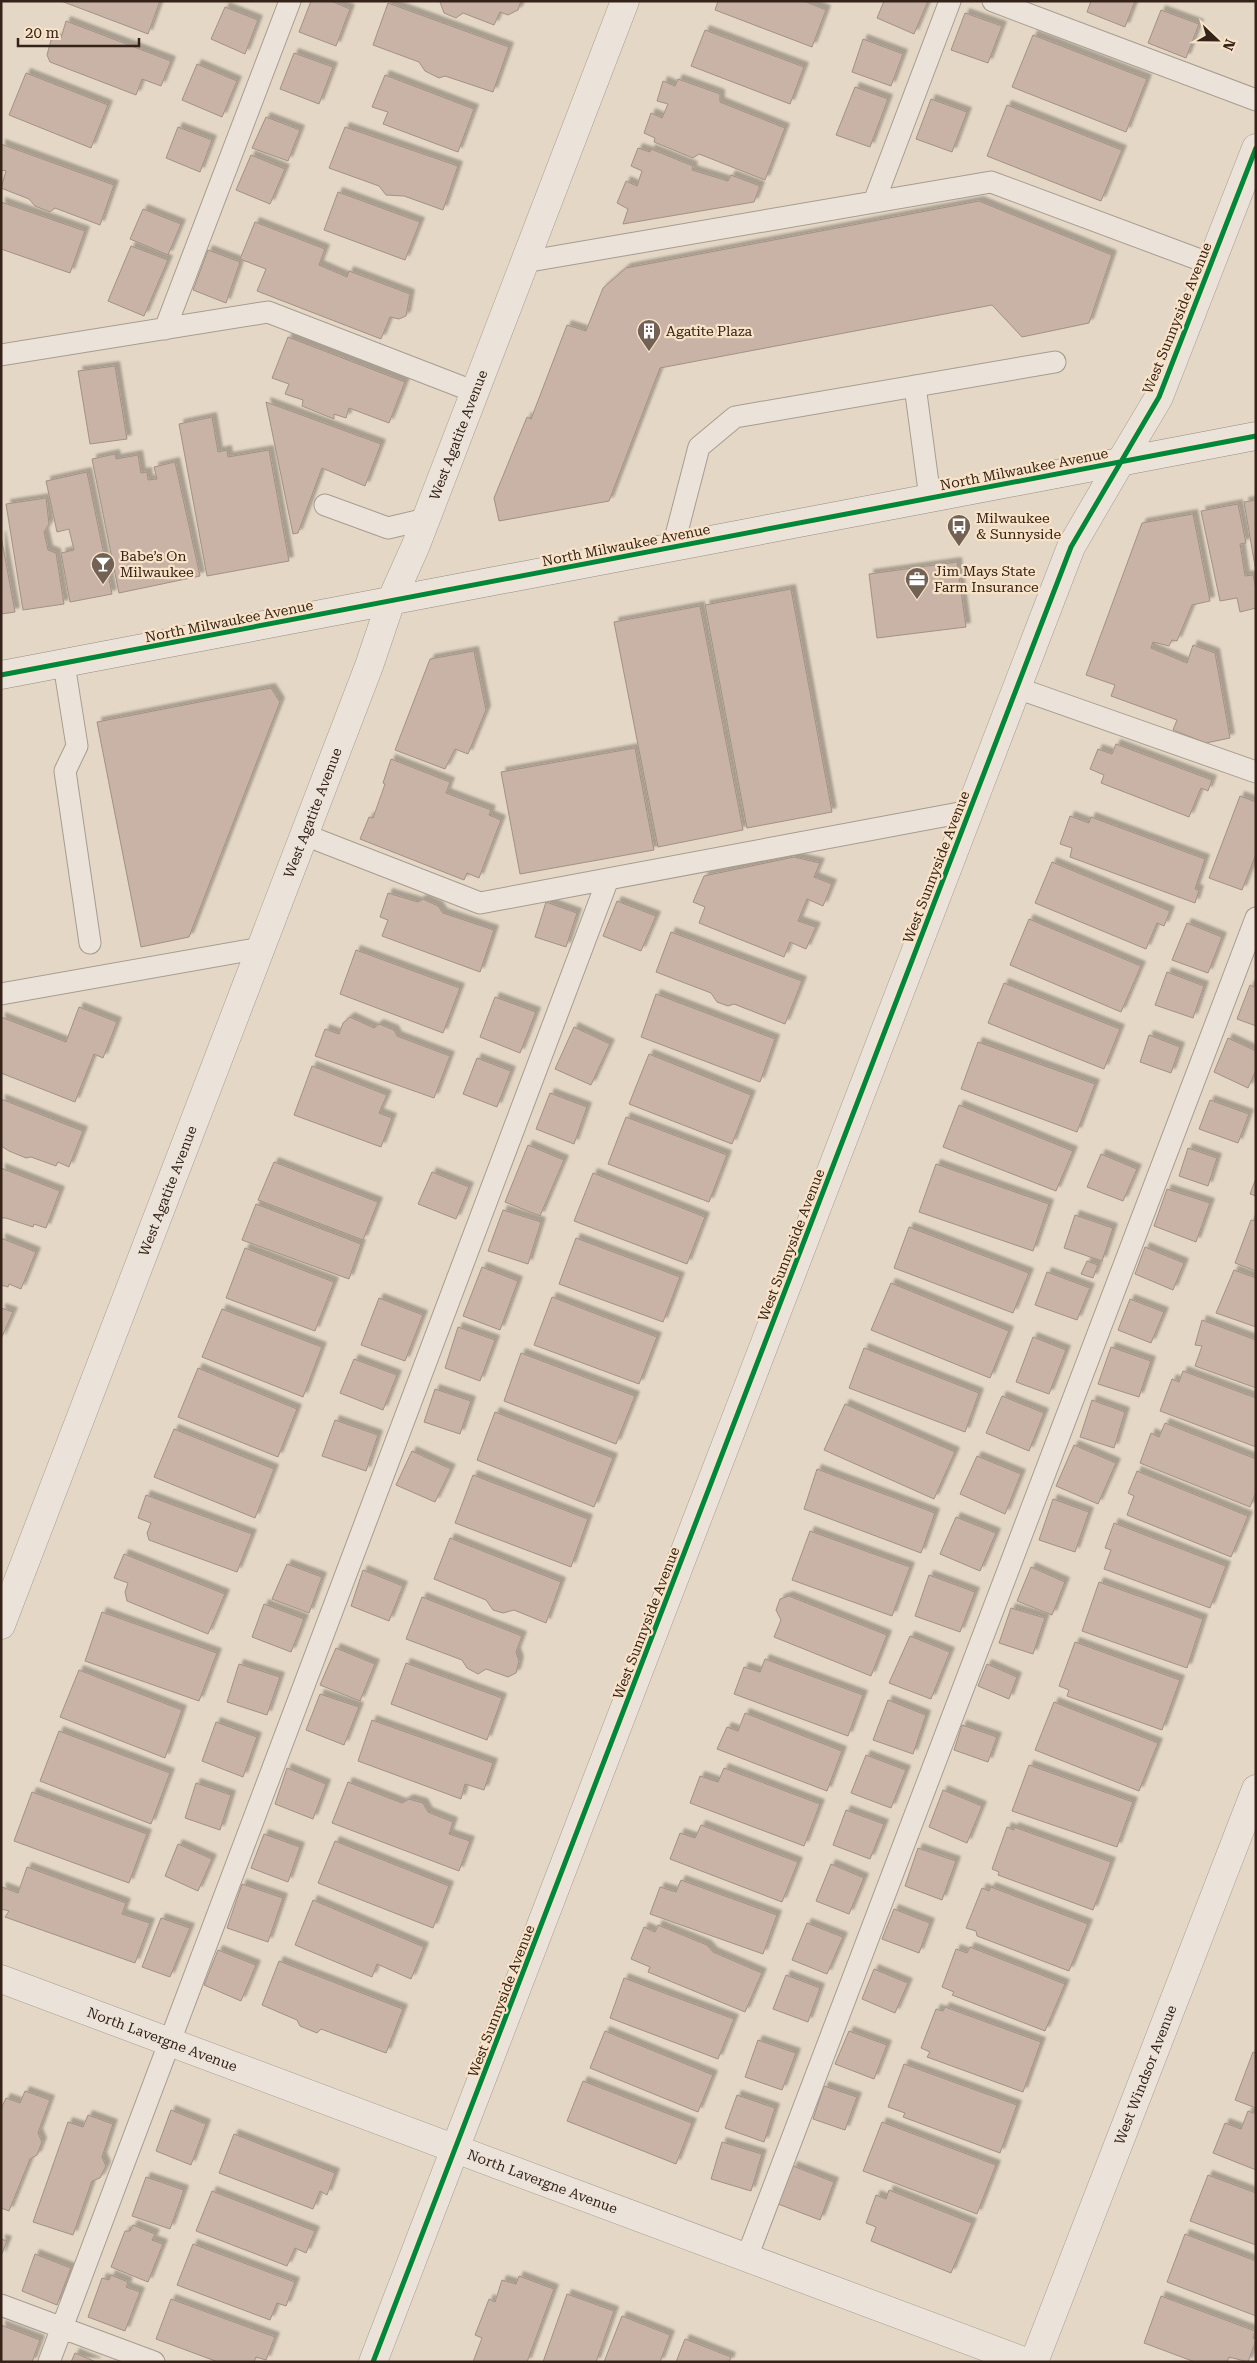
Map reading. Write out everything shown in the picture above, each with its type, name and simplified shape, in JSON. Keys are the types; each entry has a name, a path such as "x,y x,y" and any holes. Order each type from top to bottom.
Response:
{"street":[{"name":"West Agatite Avenue","path":"1,1625 305,835 369,666 391,601 426,519 625,1"},
{"name":"West Sunnyside Avenue","path":"373,2362 1071,547 1159,397 1256,148"},
{"name":"North Milwaukee Avenue","path":"1,676 1256,436"},
{"name":"West Windsor Avenue","path":"1034,2362 1256,1789"},
{"name":"North Lavergne Avenue","path":"1,1979 1026,2362"}],"lane":[{"path":"165,329 290,1"},
{"path":"874,202 950,1"},
{"path":"993,1 1256,100"},
{"path":"524,262 991,182 1210,264"},
{"path":"1,355 268,312 475,392"},
{"path":"673,547 699,447 735,417 1055,362"},
{"path":"915,386 930,498"},
{"path":"325,505 388,528 426,519"},
{"path":"64,664 78,746 65,771 90,943"},
{"path":"1017,688 1256,772"},
{"path":"305,835 480,903 970,811"},
{"path":"49,2362 608,879"},
{"path":"747,2257 1256,918"},
{"path":"1,994 261,948"},
{"path":"1,2305 154,2362"}],"building":[{"path":"61,1 160,1 148,34"},
{"path":"311,1 331,1 350,9 336,46 299,32"},
{"path":"437,1 521,1 518,10 508,15 500,12 494,25 463,13 456,18 444,13 440,2"},
{"path":"718,1 804,1 826,10 812,47 715,10"},
{"path":"884,1 928,1 914,34 877,18"},
{"path":"1091,1 1135,1 1125,27 1087,12"},
{"path":"388,3 509,47 493,92 445,76 439,78 425,71 419,62 373,45"},
{"path":"225,7 258,20 245,54 211,39"},
{"path":"1161,10 1199,24 1186,58 1148,43"},
{"path":"965,13 1002,26 988,63 951,50"},
{"path":"66,21 171,61 161,86 142,79 136,95 50,62 47,55 51,40 61,38"},
{"path":"705,30 804,67 790,104 691,66"},
{"path":"1033,35 1147,79 1126,132 1012,87"},
{"path":"863,39 903,54 891,86 852,72"},
{"path":"294,53 333,67 319,104 280,89"},
{"path":"197,64 237,81 222,117 182,100"},
{"path":"26,73 108,105 91,148 9,115"},
{"path":"385,75 474,109 458,152 383,124 388,112 372,107"},
{"path":"678,79 720,94 720,102 785,128 765,180 699,154 693,158 654,142 655,138 644,133 651,113 662,118 668,104 657,101 663,81 675,86"},
{"path":"855,87 888,99 870,147 836,135"},
{"path":"931,99 967,112 952,152 916,139"},
{"path":"1007,105 1122,150 1101,201 987,156"},
{"path":"266,117 300,130 288,161 252,148"},
{"path":"178,127 212,140 200,172 166,158"},
{"path":"345,127 458,166 443,210 404,196 386,195 379,186 329,168"},
{"path":"1,144 114,185 100,225 55,208 50,212 35,206 29,199 1,188 6,171 1,170"},
{"path":"638,148 650,152 651,149 693,166 692,170 728,181 731,175 760,186 754,202 623,224 628,209 617,203 626,181 637,186 642,171 631,166"},
{"path":"251,155 285,169 270,204 236,190"},
{"path":"338,192 420,222 405,260 324,230"},
{"name":"Agatite Plaza","path":"979,201 1112,255 1089,323 1022,337 992,305 660,368 609,501 499,521 494,498 527,417 531,419 567,325 586,331 603,288 626,268"},
{"path":"1,202 85,231 70,273 1,249"},
{"path":"143,209 181,224 168,255 130,239"},
{"path":"255,222 325,249 319,265 347,277 349,271 410,294 406,316 399,319 390,317 381,339 257,291 266,269 240,259"},
{"path":"131,246 168,260 144,316 108,301"},
{"path":"208,250 240,262 226,303 193,290"},
{"path":"288,337 405,382 389,423 349,408 346,418 334,414 334,419 302,406 303,400 285,394 289,384 272,378"},
{"path":"115,366 127,439 90,444 78,371"},
{"path":"266,402 381,444 365,486 322,468 298,533 293,534"},
{"path":"212,417 218,452 227,450 228,457 269,450 289,561 207,576 179,424"},
{"path":"115,454 116,459 138,455 141,473 147,472 148,480 157,479 154,467 175,462 200,576 119,593 92,459"},
{"path":"87,472 112,594 70,602 61,553 74,550 69,529 57,532 46,481"},
{"path":"46,498 49,524 44,532 48,550 56,553 64,604 23,610 6,504"},
{"path":"1256,500 1256,572 1244,502"},
{"path":"1238,504 1246,543 1240,544 1245,576 1253,575 1256,589 1256,608 1240,612 1237,598 1220,601 1201,511"},
{"path":"1193,514 1210,601 1192,605 1177,641 1172,640 1169,646 1153,642 1151,648 1187,663 1193,645 1215,653 1230,738 1206,743 1173,730 1177,720 1111,696 1115,685 1086,675 1142,523"},
{"path":"1,536 15,612 1,614"},
{"name":"Jim Mays State Farm Insurance","path":"957,562 966,627 877,638 869,574"},
{"path":"791,589 832,812 747,828 705,605"},
{"path":"700,606 743,830 658,847 614,622"},
{"path":"474,651 486,710 468,754 455,749 445,769 395,750 430,659"},
{"path":"271,688 280,702 189,937 141,947 97,722"},
{"path":"1116,744 1212,780 1208,791 1201,788 1189,817 1101,783 1104,775 1090,769 1098,749 1112,754"},
{"path":"635,748 654,850 520,874 501,772"},
{"path":"391,759 450,782 446,793 491,810 489,815 501,820 479,878 467,873 464,880 360,839 369,817 373,818 385,784 383,783"},
{"path":"1240,796 1256,802 1256,854 1242,890 1209,878"},
{"path":"1070,816 1089,823 1091,817 1205,859 1195,889 1199,890 1195,903 1070,857 1072,848 1060,844"},
{"path":"794,857 820,863 814,877 832,884 823,906 807,899 798,921 816,927 806,949 790,942 784,957 699,923 705,907 693,902 704,876"},
{"path":"1052,862 1170,911 1164,926 1157,923 1146,949 1035,903"},
{"path":"388,893 418,902 423,899 438,906 443,913 494,930 480,972 382,936 388,920 380,917"},
{"path":"617,901 656,916 641,951 603,936"},
{"path":"546,902 577,913 566,947 535,937"},
{"path":"1029,919 1141,966 1121,1012 1010,965"},
{"path":"1187,923 1222,937 1208,973 1172,960"},
{"path":"671,932 802,981 785,1024 734,1004 728,1006 717,1002 711,993 656,972"},
{"path":"356,950 460,988 443,1033 340,994"},
{"path":"1167,972 1204,986 1193,1018 1155,1005"},
{"path":"1004,983 1120,1029 1104,1069 988,1023"},
{"path":"1250,985 1256,988 1256,1026 1237,1019"},
{"path":"656,994 775,1039 760,1082 641,1037"},
{"path":"495,997 536,1012 520,1053 480,1037"},
{"path":"79,1007 117,1022 103,1058 94,1054 75,1102 1,1073 1,1017 66,1042"},
{"path":"350,1017 374,1028 379,1024 394,1030 397,1036 450,1056 434,1098 315,1056 325,1029 339,1034 343,1023"},
{"path":"574,1027 610,1044 591,1085 555,1069"},
{"path":"1149,1035 1180,1047 1171,1073 1140,1062"},
{"path":"1228,1038 1256,1051 1256,1070 1248,1088 1214,1072"},
{"path":"978,1042 1095,1084 1077,1132 961,1089"},
{"path":"649,1054 751,1095 732,1144 629,1104"},
{"path":"477,1058 511,1071 497,1107 463,1094"},
{"path":"312,1066 387,1095 379,1113 392,1118 381,1147 294,1115"},
{"path":"550,1093 587,1107 574,1144 536,1129"},
{"path":"1,1099 83,1131 69,1167 58,1162 56,1166 31,1157 26,1158 1,1146"},
{"path":"1210,1100 1249,1114 1238,1143 1199,1129"},
{"path":"959,1105 1073,1151 1056,1191 943,1147"},
{"path":"626,1117 727,1155 709,1202 608,1164"},
{"path":"528,1145 564,1160 540,1216 505,1202"},
{"path":"1188,1148 1217,1158 1208,1186 1179,1176"},
{"path":"1101,1154 1137,1169 1123,1201 1087,1187"},
{"path":"274,1162 378,1202 363,1240 258,1200"},
{"path":"936,1164 1049,1204 1033,1251 919,1212"},
{"path":"1,1168 60,1191 46,1228 34,1224 33,1227 1,1218"},
{"path":"432,1172 469,1187 456,1219 418,1204"},
{"path":"593,1173 705,1217 687,1264 574,1221"},
{"path":"1256,1178 1256,1196 1250,1194"},
{"path":"1167,1189 1210,1203 1196,1242 1154,1226"},
{"path":"256,1204 361,1244 349,1279 242,1240"},
{"path":"503,1210 541,1222 528,1264 488,1251"},
{"path":"1075,1215 1113,1228 1102,1261 1064,1248"},
{"path":"1251,1220 1256,1221 1256,1271 1235,1263"},
{"path":"909,1227 1029,1273 1013,1313 894,1268"},
{"path":"1,1238 36,1252 21,1289 9,1284 8,1287 1,1285"},
{"path":"576,1238 680,1277 663,1322 559,1284"},
{"path":"1145,1247 1184,1263 1173,1290 1135,1274"},
{"path":"245,1248 334,1282 315,1331 226,1298"},
{"path":"1087,1261 1098,1265 1093,1278 1081,1274"},
{"path":"482,1267 518,1281 500,1330 463,1316"},
{"path":"1234,1270 1256,1278 1256,1327 1216,1313"},
{"path":"1047,1272 1090,1288 1077,1320 1035,1305"},
{"path":"891,1283 1009,1331 990,1378 871,1330"},
{"path":"552,1297 657,1337 639,1384 534,1345"},
{"path":"379,1298 423,1315 405,1361 361,1345"},
{"path":"1130,1299 1164,1312 1151,1343 1118,1330"},
{"path":"1,1308 13,1312 1,1339"},
{"path":"222,1309 322,1347 303,1397 202,1357"},
{"path":"1202,1320 1256,1340 1256,1388 1195,1366 1202,1346 1195,1345"},
{"path":"458,1327 495,1340 480,1381 445,1368"},
{"path":"1033,1337 1066,1350 1049,1394 1016,1382"},
{"path":"1111,1347 1151,1361 1139,1397 1098,1384"},
{"path":"864,1348 979,1393 965,1432 849,1388"},
{"path":"521,1353 635,1396 616,1444 504,1401"},
{"path":"354,1359 397,1375 383,1410 340,1393"},
{"path":"198,1368 297,1409 278,1457 178,1417"},
{"path":"1183,1371 1256,1398 1256,1447 1160,1411 1172,1379 1179,1382"},
{"path":"435,1389 471,1401 460,1434 424,1422"},
{"path":"1002,1396 1044,1413 1029,1451 986,1433"},
{"path":"1092,1400 1125,1412 1114,1448 1080,1437"},
{"path":"845,1404 955,1452 934,1499 824,1450"},
{"path":"495,1412 613,1458 594,1507 477,1460"},
{"path":"335,1420 378,1435 366,1471 322,1456"},
{"path":"1165,1423 1256,1459 1256,1492 1250,1507 1140,1463 1151,1433 1159,1437"},
{"path":"174,1429 274,1469 255,1518 154,1477"},
{"path":"1074,1445 1116,1463 1098,1504 1056,1486"},
{"path":"412,1451 451,1469 435,1502 396,1485"},
{"path":"977,1456 1021,1474 1005,1514 960,1494"},
{"path":"817,1469 935,1513 921,1553 804,1509"},
{"path":"1137,1471 1248,1516 1231,1557 1127,1515 1134,1496 1128,1493"},
{"path":"473,1475 588,1519 571,1567 455,1523"},
{"path":"146,1495 252,1534 237,1572 149,1540 147,1533 151,1523 138,1518"},
{"path":"1053,1499 1089,1512 1075,1552 1039,1540"},
{"path":"956,1517 996,1533 980,1571 940,1554"},
{"path":"1114,1523 1226,1566 1210,1608 1104,1569 1111,1550 1105,1548"},
{"path":"810,1531 910,1567 892,1616 792,1580"},
{"path":"450,1538 561,1582 546,1623 514,1610 503,1613 493,1610 486,1600 434,1579"},
{"path":"124,1554 225,1594 208,1634 127,1601 125,1592 128,1583 114,1578"},
{"path":"287,1564 322,1577 309,1613 272,1599"},
{"path":"1031,1567 1065,1582 1052,1615 1017,1601"},
{"path":"363,1570 403,1586 389,1621 351,1606"},
{"path":"929,1575 975,1592 960,1632 915,1616"},
{"path":"1099,1582 1203,1619 1187,1668 1082,1631"},
{"path":"789,1596 887,1635 871,1676 774,1637 781,1620 776,1610 780,1599"},
{"path":"422,1597 522,1636 516,1652 519,1661 516,1673 508,1677 486,1669 478,1674 467,1668 462,1660 406,1639"},
{"path":"264,1604 304,1619 291,1652 252,1637"},
{"path":"1011,1608 1045,1618 1033,1654 999,1643"},
{"path":"102,1612 217,1653 199,1701 85,1661"},
{"path":"910,1636 950,1652 931,1699 889,1683"},
{"path":"1075,1642 1180,1680 1162,1730 1067,1696 1069,1690 1059,1686"},
{"path":"336,1648 375,1664 360,1701 320,1685"},
{"path":"765,1659 863,1695 848,1736 734,1694 744,1667 760,1672"},
{"path":"406,1663 502,1698 487,1740 391,1704"},
{"path":"239,1664 280,1677 267,1715 227,1702"},
{"path":"987,1664 1017,1677 1009,1699 978,1686"},
{"path":"79,1670 182,1710 165,1758 60,1717"},
{"path":"320,1694 359,1707 344,1745 306,1730"},
{"path":"888,1700 926,1715 913,1754 873,1740"},
{"path":"1054,1702 1158,1743 1139,1791 1035,1750"},
{"path":"745,1713 842,1751 827,1791 717,1749 727,1727 738,1731"},
{"path":"372,1720 493,1763 484,1790 465,1784 461,1799 358,1761"},
{"path":"216,1722 257,1737 243,1777 202,1761"},
{"path":"962,1725 997,1737 988,1762 954,1750"},
{"path":"59,1731 170,1773 151,1824 40,1781"},
{"path":"866,1755 906,1770 891,1808 851,1793"},
{"path":"1029,1765 1133,1802 1117,1847 1012,1811"},
{"path":"287,1768 326,1784 313,1819 275,1804"},
{"path":"724,1768 820,1804 804,1846 690,1803 700,1776 718,1782"},
{"path":"348,1782 402,1803 409,1799 423,1803 428,1812 453,1822 449,1834 470,1841 459,1871 332,1823"},
{"path":"196,1783 231,1795 220,1830 185,1818"},
{"path":"943,1790 982,1806 967,1843 929,1827"},
{"path":"32,1792 147,1834 129,1883 14,1841"},
{"path":"846,1810 884,1824 870,1859 833,1845"},
{"path":"701,1825 798,1862 782,1902 670,1859 680,1833 695,1838"},
{"path":"1007,1827 1014,1830 1014,1827 1111,1862 1093,1910 998,1875 999,1872 992,1869"},
{"path":"264,1834 300,1847 288,1882 251,1868"},
{"path":"335,1841 449,1886 433,1928 318,1883"},
{"path":"178,1844 212,1859 198,1891 165,1876"},
{"path":"918,1848 956,1861 942,1900 905,1886"},
{"path":"831,1864 864,1878 849,1914 816,1901"},
{"path":"27,1867 126,1903 122,1914 150,1923 135,1963 5,1917 9,1911 1,1909 2,1887 18,1893"},
{"path":"681,1880 777,1915 763,1954 650,1914 660,1887 676,1892"},
{"path":"242,1884 283,1898 268,1942 227,1928"},
{"path":"991,1887 1088,1924 1069,1971 977,1936 976,1931 966,1928 982,1888 989,1891"},
{"path":"313,1900 424,1947 411,1979 377,1964 372,1977 295,1945"},
{"path":"894,1909 930,1923 919,1953 882,1939"},
{"path":"161,1918 190,1928 170,1977 142,1967"},
{"path":"807,1923 843,1937 827,1974 792,1960"},
{"path":"658,1925 707,1945 713,1952 762,1973 745,2012 648,1972 650,1967 631,1959 644,1927 655,1932"},
{"path":"970,1947 1065,1984 1045,2031 952,1995 954,1992 942,1987 956,1949 967,1953"},
{"path":"218,1950 256,1965 241,2001 204,1985"},
{"path":"279,1961 403,2009 386,2053 321,2029 317,2033 300,2026 297,2020 262,2005"},
{"path":"874,1969 908,1983 895,2013 862,1999"},
{"path":"786,1975 820,1988 808,2022 773,2009"},
{"path":"624,1978 734,2019 718,2059 610,2018"},
{"path":"945,2007 1041,2042 1023,2092 927,2057 930,2052 921,2048 936,2009 943,2011"},
{"path":"605,2031 713,2075 698,2112 590,2068"},
{"path":"849,2031 887,2045 874,2079 835,2064"},
{"path":"758,2040 796,2053 782,2090 745,2077"},
{"path":"1253,2052 1256,2053 1256,2108 1235,2100"},
{"path":"904,2064 1017,2105 1000,2153 903,2117 905,2113 888,2107"},
{"path":"583,2081 692,2123 676,2164 567,2121"},
{"path":"824,2086 857,2097 845,2130 813,2119"},
{"path":"25,2091 50,2100 38,2133 42,2142 37,2155 30,2159 9,2211 1,2208 1,2109 6,2098 20,2103"},
{"path":"737,2095 775,2108 764,2142 725,2128"},
{"path":"171,2110 206,2124 191,2165 156,2151"},
{"path":"1248,2111 1256,2114 1256,2170 1213,2153 1225,2123 1241,2129"},
{"path":"88,2115 113,2124 102,2157 106,2166 100,2178 92,2181 73,2235 33,2222 68,2122 83,2127"},
{"path":"882,2122 996,2165 977,2214 863,2171"},
{"path":"234,2134 335,2173 327,2195 320,2191 313,2209 219,2173"},
{"path":"722,2142 762,2154 751,2191 711,2179"},
{"path":"793,2166 834,2182 820,2220 778,2204"},
{"path":"1208,2175 1256,2193 1256,2245 1190,2221"},
{"path":"146,2177 184,2190 170,2229 132,2216"},
{"path":"889,2190 972,2223 951,2273 871,2241 876,2227 866,2223 876,2195 886,2199"},
{"path":"212,2191 315,2231 306,2253 295,2248 287,2266 196,2231"},
{"path":"133,2225 155,2234 152,2240 163,2244 148,2282 111,2267 125,2231 130,2231"},
{"path":"1185,2234 1256,2261 1256,2316 1167,2282"},
{"path":"1,2239 7,2241 1,2256"},
{"path":"193,2244 295,2282 286,2306 277,2303 270,2320 177,2285"},
{"path":"35,2254 71,2268 57,2305 22,2291"},
{"path":"111,2275 128,2282 126,2287 140,2292 125,2331 88,2317 102,2278 109,2280"},
{"path":"519,2276 554,2289 527,2362 473,2362 482,2338 475,2335 489,2299 495,2302 502,2280 516,2284"},
{"path":"567,2294 614,2311 596,2362 543,2362"},
{"path":"1161,2296 1255,2331 1253,2338 1256,2340 1248,2362 1229,2357 1227,2362 1195,2362 1144,2343"},
{"path":"171,2299 275,2337 266,2360 256,2357 254,2362 218,2362 156,2339"},
{"path":"622,2316 670,2335 660,2362 604,2362"},
{"path":"1,2325 40,2340 32,2362 1,2362"},
{"path":"685,2339 731,2357 729,2362 676,2362"},
{"path":"75,2353 96,2362 71,2362"}],"cycle path":[{"path":"373,2362 1071,547 1159,397 1256,148"},
{"path":"1,675 1256,436"}],"place":[{"name":"Agatite Plaza","path":"649,352"},
{"name":"Milwaukee & Sunnyside","path":"959,547"},
{"name":"Babe’s On Milwaukee","path":"103,585"},
{"name":"Jim Mays State Farm Insurance","path":"917,600"}]}
